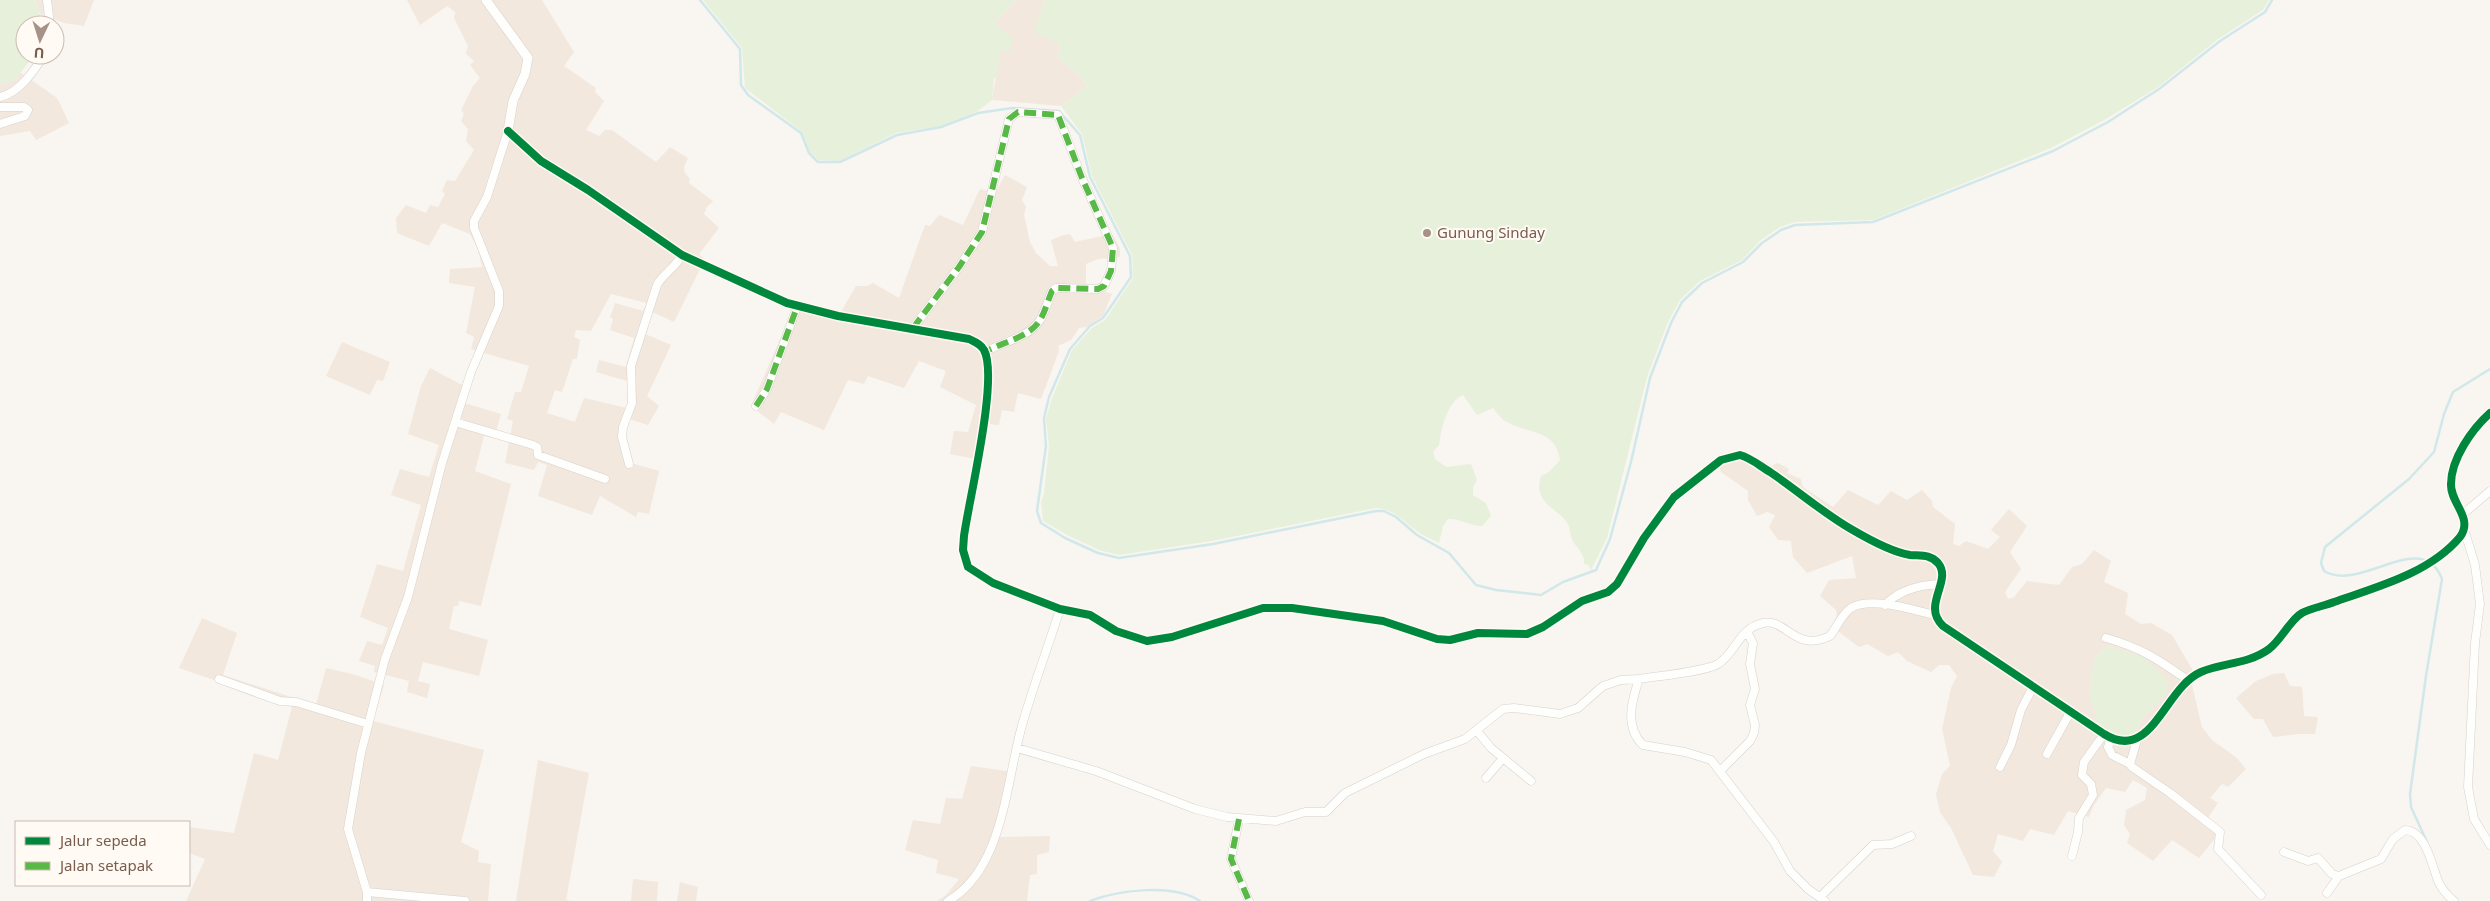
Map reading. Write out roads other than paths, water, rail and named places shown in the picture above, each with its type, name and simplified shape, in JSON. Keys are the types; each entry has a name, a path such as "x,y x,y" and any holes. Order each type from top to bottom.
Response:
{"street":[{"path":"47,0 49,15"},
{"path":"367,901 367,892 348,829 348,822 368,724 385,660 408,597 455,422 476,357 499,306 499,291 474,228 474,221 490,188 508,131 513,101 525,74 528,58 486,0"},
{"path":"1,97 14,90 27,78 37,65"},
{"path":"0,108 24,107 28,110 25,116 0,124"},
{"path":"913,328 959,267 982,232 1009,119 1018,112 1058,116 1082,178 1113,248 1111,271 1104,286 1098,289 1056,288 1052,291 1039,322 1032,329 985,352"},
{"path":"508,131 541,160 682,255 797,307 969,339 978,343 985,352 989,386 965,528 965,560 973,572 982,578 1060,609 1090,615 1116,631 1147,641 1172,638 1263,608 1292,608 1383,621 1437,639 1450,640 1478,633 1527,634 1543,627 1582,601 1608,592 1617,584 1644,538 1674,496 1721,460 1740,455 1794,488 1850,529 1900,552 1928,556 1940,567 1940,584 1934,607 1935,615 1944,626 2111,739 2122,742 2137,740"},
{"path":"630,464 622,438 623,427 632,403 632,361 657,284 663,276 674,268 682,255"},
{"path":"756,406 767,389 797,307"},
{"path":"2490,413 2472,433 2459,454 2452,473 2452,495 2463,514 2464,529 2475,566 2480,604 2474,652 2468,787 2474,819 2490,844"},
{"path":"455,422 534,445 537,447 538,455 605,479"},
{"path":"2463,514 2490,491"},
{"path":"2130,764 2137,740 2189,681 2200,673 2257,656 2269,649 2302,613 2412,574 2430,565 2461,535 2464,529"},
{"path":"1885,605 1905,591 1927,585 1940,584"},
{"path":"1017,748 1096,771 1195,809 1239,819 1276,821 1305,812 1326,812 1344,793 1371,778 1477,731 1503,710 1514,708 1560,714 1578,708 1603,686 1620,680 1679,674 1719,664 1747,632 1761,623 1768,623 1799,640 1814,642 1830,636 1840,619 1851,609 1862,604 1885,605 1935,615"},
{"path":"948,901 961,892 971,880 992,846 1022,724 1060,609"},
{"path":"1720,771 1750,741 1754,734 1755,725 1750,705 1755,689 1750,664 1753,644 1747,632"},
{"path":"2106,638 2135,646 2153,655 2189,681"},
{"path":"219,678 280,701 296,702 368,724"},
{"path":"1639,679 1631,706 1634,732 1638,740 1650,747 1711,760 1774,842 1790,871 1808,889 1823,899 1873,846 1892,844 1911,836"},
{"path":"2000,767 2011,745 2021,710 2034,688"},
{"path":"2048,754 2071,711"},
{"path":"1477,731 1491,748 1531,781"},
{"path":"2072,856 2078,832 2079,818 2093,798 2092,784 2082,775 2082,767 2104,734"},
{"path":"2111,739 2108,747 2112,755 2130,764 2220,832 2218,849 2261,895"},
{"path":"1486,778 1503,758"},
{"path":"1239,819 1231,859 1248,901"},
{"path":"2327,893 2339,876 2381,859 2393,839 2400,832 2409,830 2423,844 2439,882 2445,893 2454,901"},
{"path":"2284,852 2308,861 2318,858 2332,874 2339,876"},
{"path":"367,892 465,901"}],"waterway":[{"path":"700,0 740,49 741,85 748,95 801,133 809,153 818,162 840,162 897,135 941,127 978,113 1012,108 1059,111 1080,135 1090,177 1130,256 1131,277 1103,318 1090,326 1070,349 1049,397 1044,418 1046,446 1037,511 1041,523 1065,538 1098,553 1119,558 1213,544 1376,511 1384,511 1396,517 1417,535 1449,553 1476,585 1496,590 1541,595 1563,582 1596,570 1610,539 1631,462 1650,378 1671,323 1682,302 1702,283 1743,262 1762,243 1781,230 1795,225 1873,222 2053,151 2108,122 2159,89 2220,41 2265,12 2272,0"},
{"path":"2427,842 2411,807 2410,794 2426,676 2442,579 2433,565 2420,559 2406,559 2355,574 2339,576 2324,571 2321,563 2325,547 2409,479 2434,452 2444,414 2453,392 2490,369"},
{"path":"1090,901 1130,891 1146,890 1176,892 1189,895 1200,901"}],"place":[{"name":"Gunung Sinday","path":"1427,233"}]}
